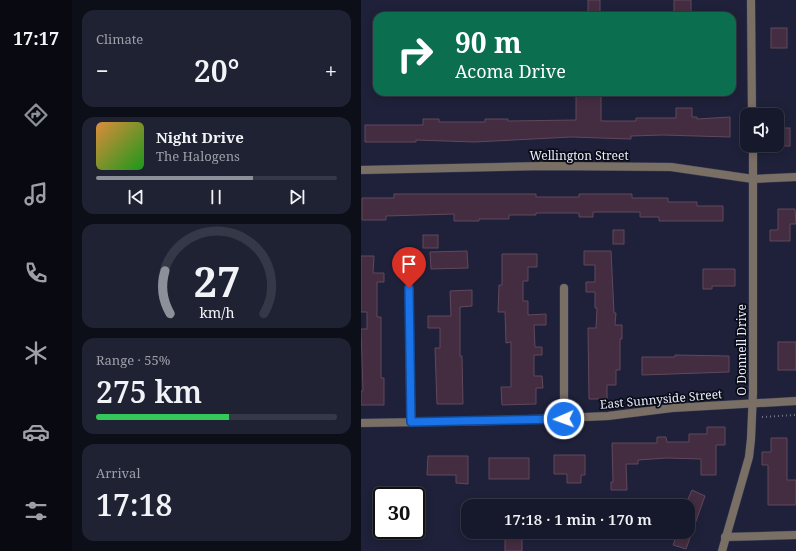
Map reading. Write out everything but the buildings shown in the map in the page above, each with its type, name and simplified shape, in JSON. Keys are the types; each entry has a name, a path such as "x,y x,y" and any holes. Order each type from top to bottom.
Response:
{"street":[{"path":"751,0 752,108"},
{"name":"O Donnell Drive","path":"722,551 749,457 753,403 753,152"},
{"name":"Wellington Street","path":"361,170 545,166 671,167 753,179 796,177"},
{"path":"409,288 411,422"},
{"path":"564,288 564,419"},
{"name":"East Sunnyside Street","path":"361,423 564,419 608,416 672,408 796,400"},
{"path":"725,537 796,535"}],"path":[{"path":"760,417 796,415"}],"route":[{"path":"409,288 411,422 564,419"}]}
